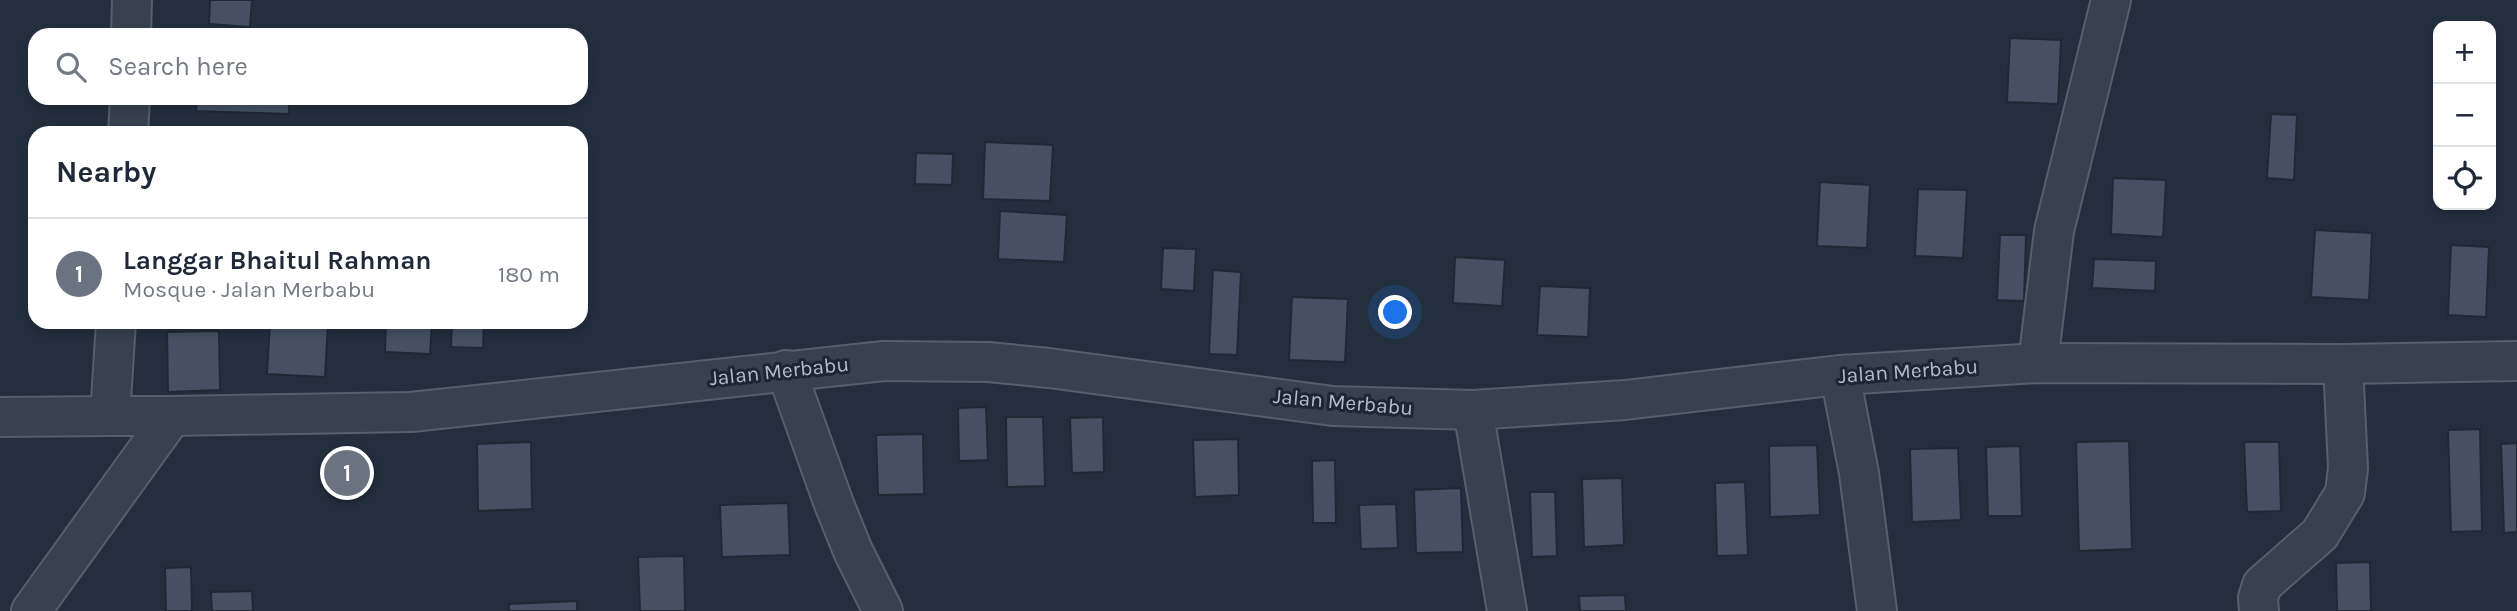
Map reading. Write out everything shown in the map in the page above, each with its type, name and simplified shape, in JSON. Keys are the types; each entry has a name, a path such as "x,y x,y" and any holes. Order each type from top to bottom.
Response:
{"street":[{"path":"131,28 132,0"},
{"path":"2038,363 2054,231 2110,0"},
{"path":"128,126 130,105"},
{"path":"110,416 116,329"},
{"name":"Jalan Merbabu","path":"0,417 411,412 884,361 988,362 1333,406 1473,410 1625,400 1840,375 2038,363 2343,364 2517,361"},
{"path":"2259,611 2258,598 2262,585 2320,534 2345,493 2348,468 2343,364"},
{"path":"786,370 834,504 853,551 883,611"},
{"path":"1840,375 1859,473 1877,611"},
{"path":"1473,410 1507,611"},
{"path":"31,611 172,415"}],"building":[{"path":"210,0 252,0 250,27 209,24"},
{"path":"2010,38 2061,40 2058,104 2007,102"},
{"path":"196,105 289,105 289,114 196,111"},
{"path":"2271,114 2297,115 2294,180 2267,178"},
{"path":"985,142 1053,145 1050,201 983,199"},
{"path":"916,153 953,154 952,185 915,184"},
{"path":"2113,178 2166,180 2163,237 2111,234"},
{"path":"1820,182 1870,185 1867,248 1817,246"},
{"path":"1918,189 1967,190 1963,258 1915,256"},
{"path":"1000,211 1067,215 1064,262 998,259"},
{"path":"2315,230 2372,233 2369,300 2311,297"},
{"path":"2000,235 2026,235 2024,301 1997,300"},
{"path":"2451,245 2489,247 2486,317 2448,315"},
{"path":"1163,248 1196,249 1194,291 1161,289"},
{"path":"1455,257 1505,260 1502,306 1453,303"},
{"path":"2094,259 2156,261 2155,291 2092,288"},
{"path":"1213,270 1241,272 1237,355 1209,354"},
{"path":"1540,286 1590,288 1588,337 1537,335"},
{"path":"1292,297 1348,299 1345,362 1289,360"},
{"path":"270,329 328,329 325,377 267,374"},
{"path":"386,329 432,329 430,354 385,352"},
{"path":"452,329 484,329 483,348 451,347"},
{"path":"219,331 220,390 168,392 167,332"},
{"path":"986,407 988,460 959,461 958,408"},
{"path":"1006,417 1043,417 1045,486 1007,487"},
{"path":"1103,417 1104,472 1072,473 1070,418"},
{"path":"2480,429 2482,531 2451,532 2448,430"},
{"path":"923,434 924,494 878,495 876,435"},
{"path":"1238,439 1239,495 1195,497 1193,440"},
{"path":"2129,441 2132,549 2079,551 2076,442"},
{"path":"531,442 532,509 478,511 477,444"},
{"path":"2244,442 2279,442 2281,511 2247,512"},
{"path":"2517,443 2517,532 2504,533 2501,444"},
{"path":"1817,445 1820,515 1770,517 1769,446"},
{"path":"2020,446 2022,516 1988,516 1986,447"},
{"path":"1958,448 1961,520 1912,522 1910,449"},
{"path":"363,458 364,487 331,488 329,460"},
{"path":"1335,460 1336,523 1313,523 1312,461"},
{"path":"1622,478 1624,545 1584,547 1582,479"},
{"path":"1745,482 1748,555 1717,556 1715,483"},
{"path":"1461,488 1463,552 1416,553 1414,490"},
{"path":"1530,492 1555,492 1557,556 1532,557"},
{"path":"788,503 790,555 722,557 720,505"},
{"path":"1396,504 1398,548 1361,549 1359,505"},
{"path":"684,556 685,611 640,611 638,557"},
{"path":"2370,562 2371,611 2337,611 2336,563"},
{"path":"191,567 192,611 166,611 165,568"},
{"path":"252,591 253,611 212,611 211,592"},
{"path":"1625,595 1626,611 1580,611 1579,596"},
{"path":"577,601 577,611 509,611 509,604"}],"place":[{"name":"Langgar Bhaitul Rahman","path":"347,473"}]}
